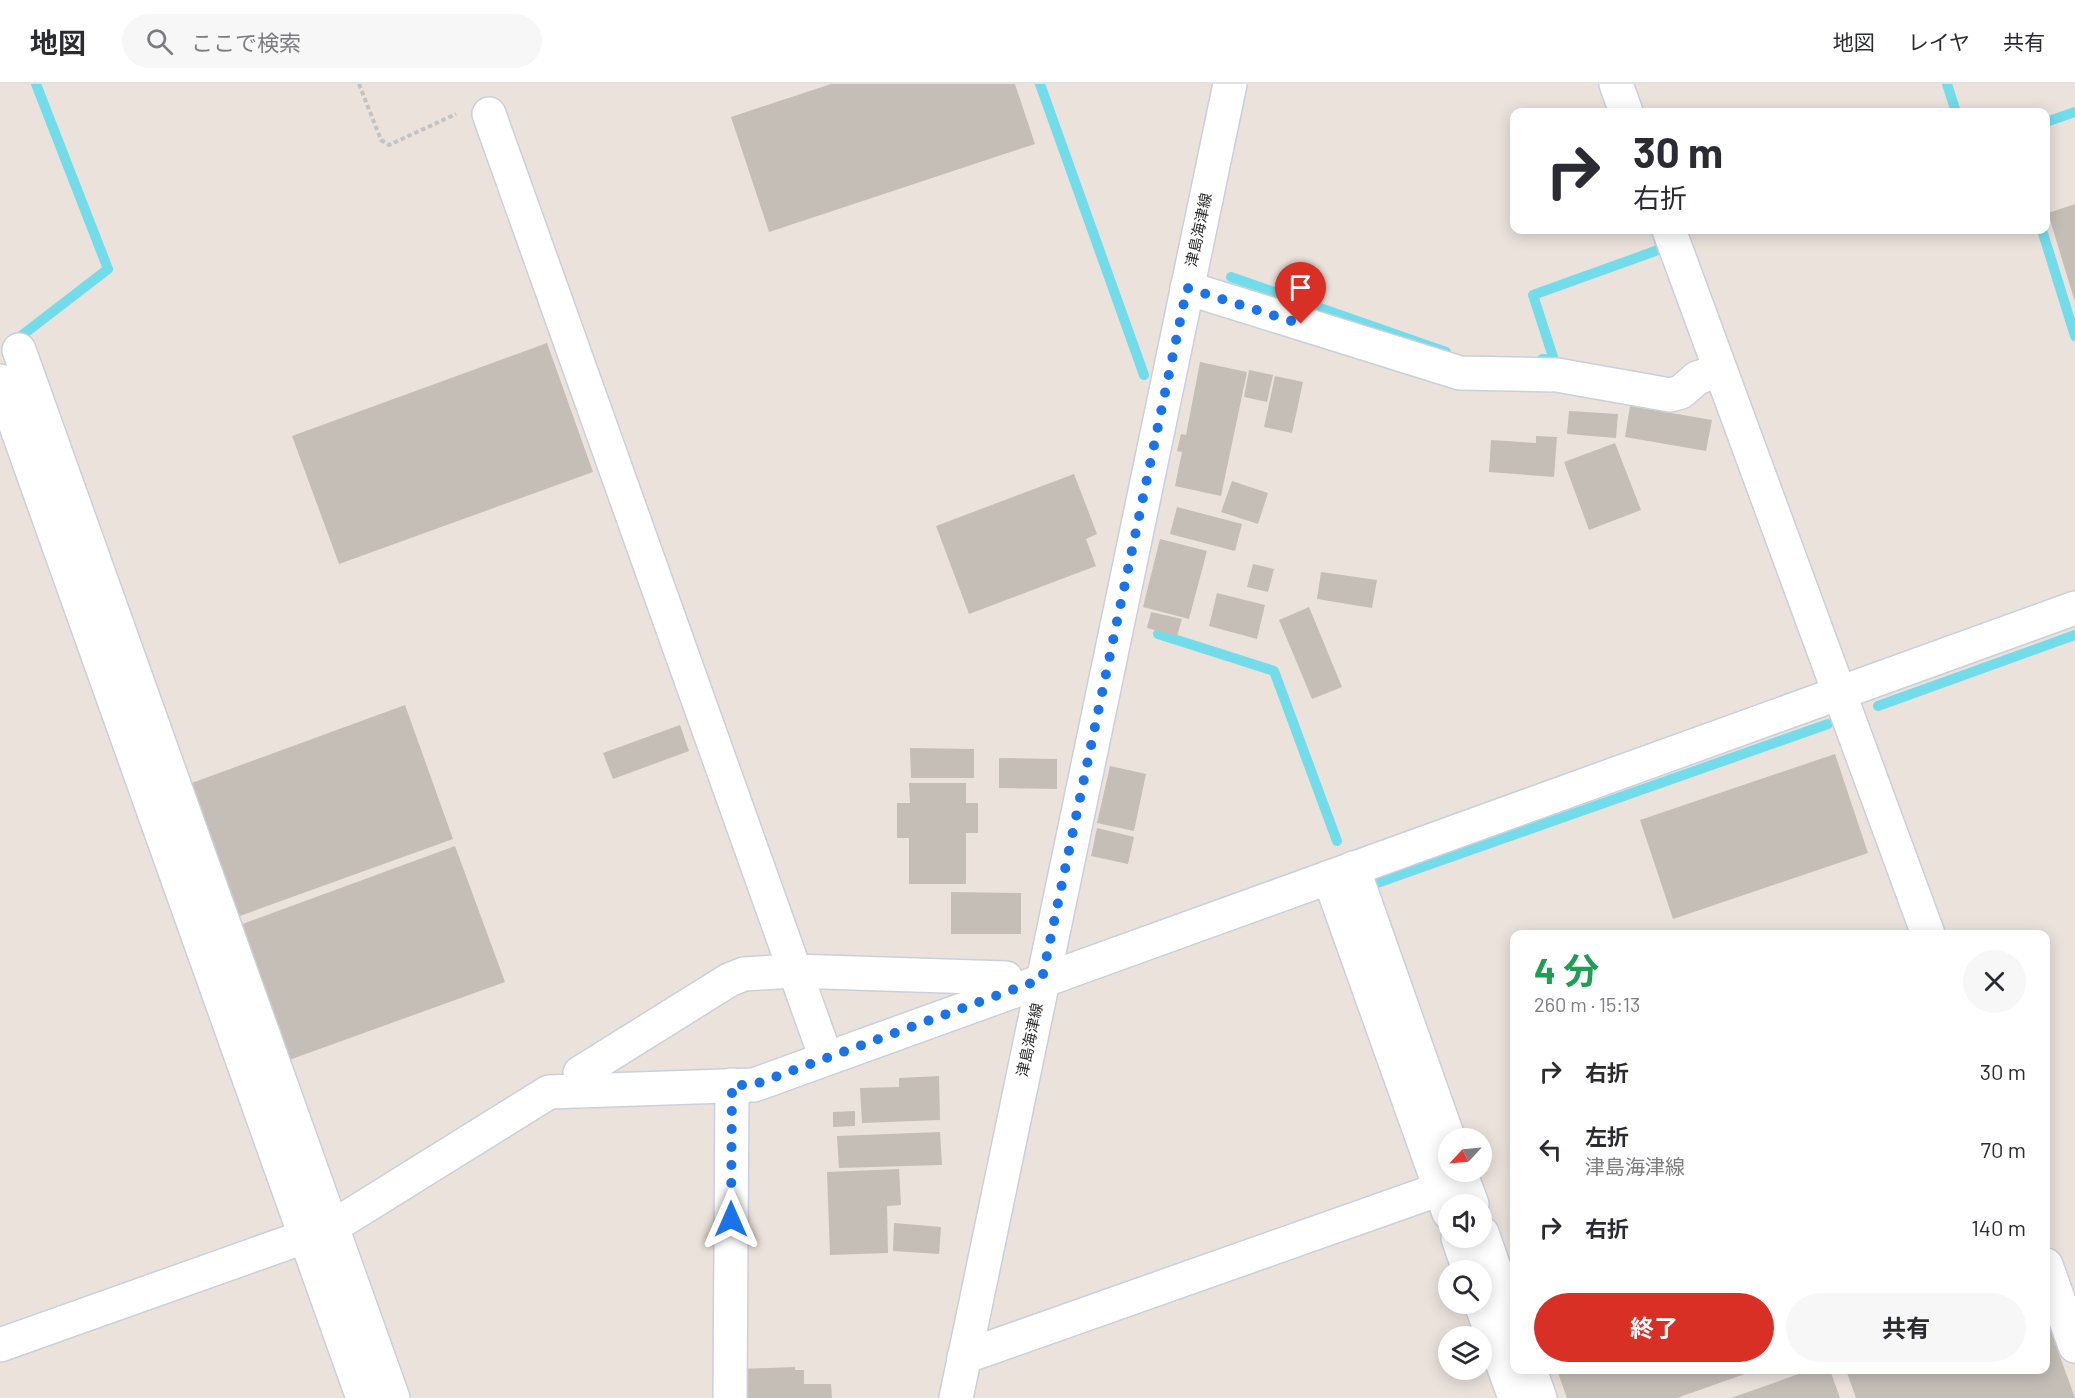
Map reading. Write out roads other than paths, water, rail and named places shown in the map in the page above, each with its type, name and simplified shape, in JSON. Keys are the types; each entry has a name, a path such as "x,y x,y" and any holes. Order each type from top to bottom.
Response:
{"street":[{"name":"津島海津線","path":"957,1396 1230,84"},
{"path":"1616,84 1625,108"},
{"path":"489,114 826,1058"},
{"path":"1670,234 1927,930"},
{"path":"1187,288 1460,373 1557,375 1670,395 1682,392 1696,378 1720,370"},
{"path":"19,350 319,1232 363,1398"},
{"path":"0,381 319,1232 393,1398"},
{"path":"0,1345 319,1232 549,1092 753,1085 2075,608"},
{"path":"1341,872 1444,1128"},
{"path":"964,1357 1450,1191 1341,872"},
{"path":"580,1073 729,980 744,974 794,971 1006,978"},
{"path":"730,1398 732,1085"},
{"path":"1487,1248 1510,1313"},
{"path":"2050,1276 2075,1346"},
{"path":"1485,1314 1515,1398"},
{"path":"1531,1374 1540,1398"}],"waterway":[{"path":"12,343 108,269 36,84"},
{"path":"1040,84 1144,375"},
{"path":"1947,84 1955,108"},
{"path":"2050,121 2075,112"},
{"path":"2043,234 2075,336"},
{"path":"1542,359 1554,360 1533,295 1661,249 1658,238"},
{"path":"1231,277 1446,352"},
{"path":"1158,634 1274,671 1337,841"},
{"path":"1878,706 2075,635"},
{"path":"1377,883 1828,724"}]}
